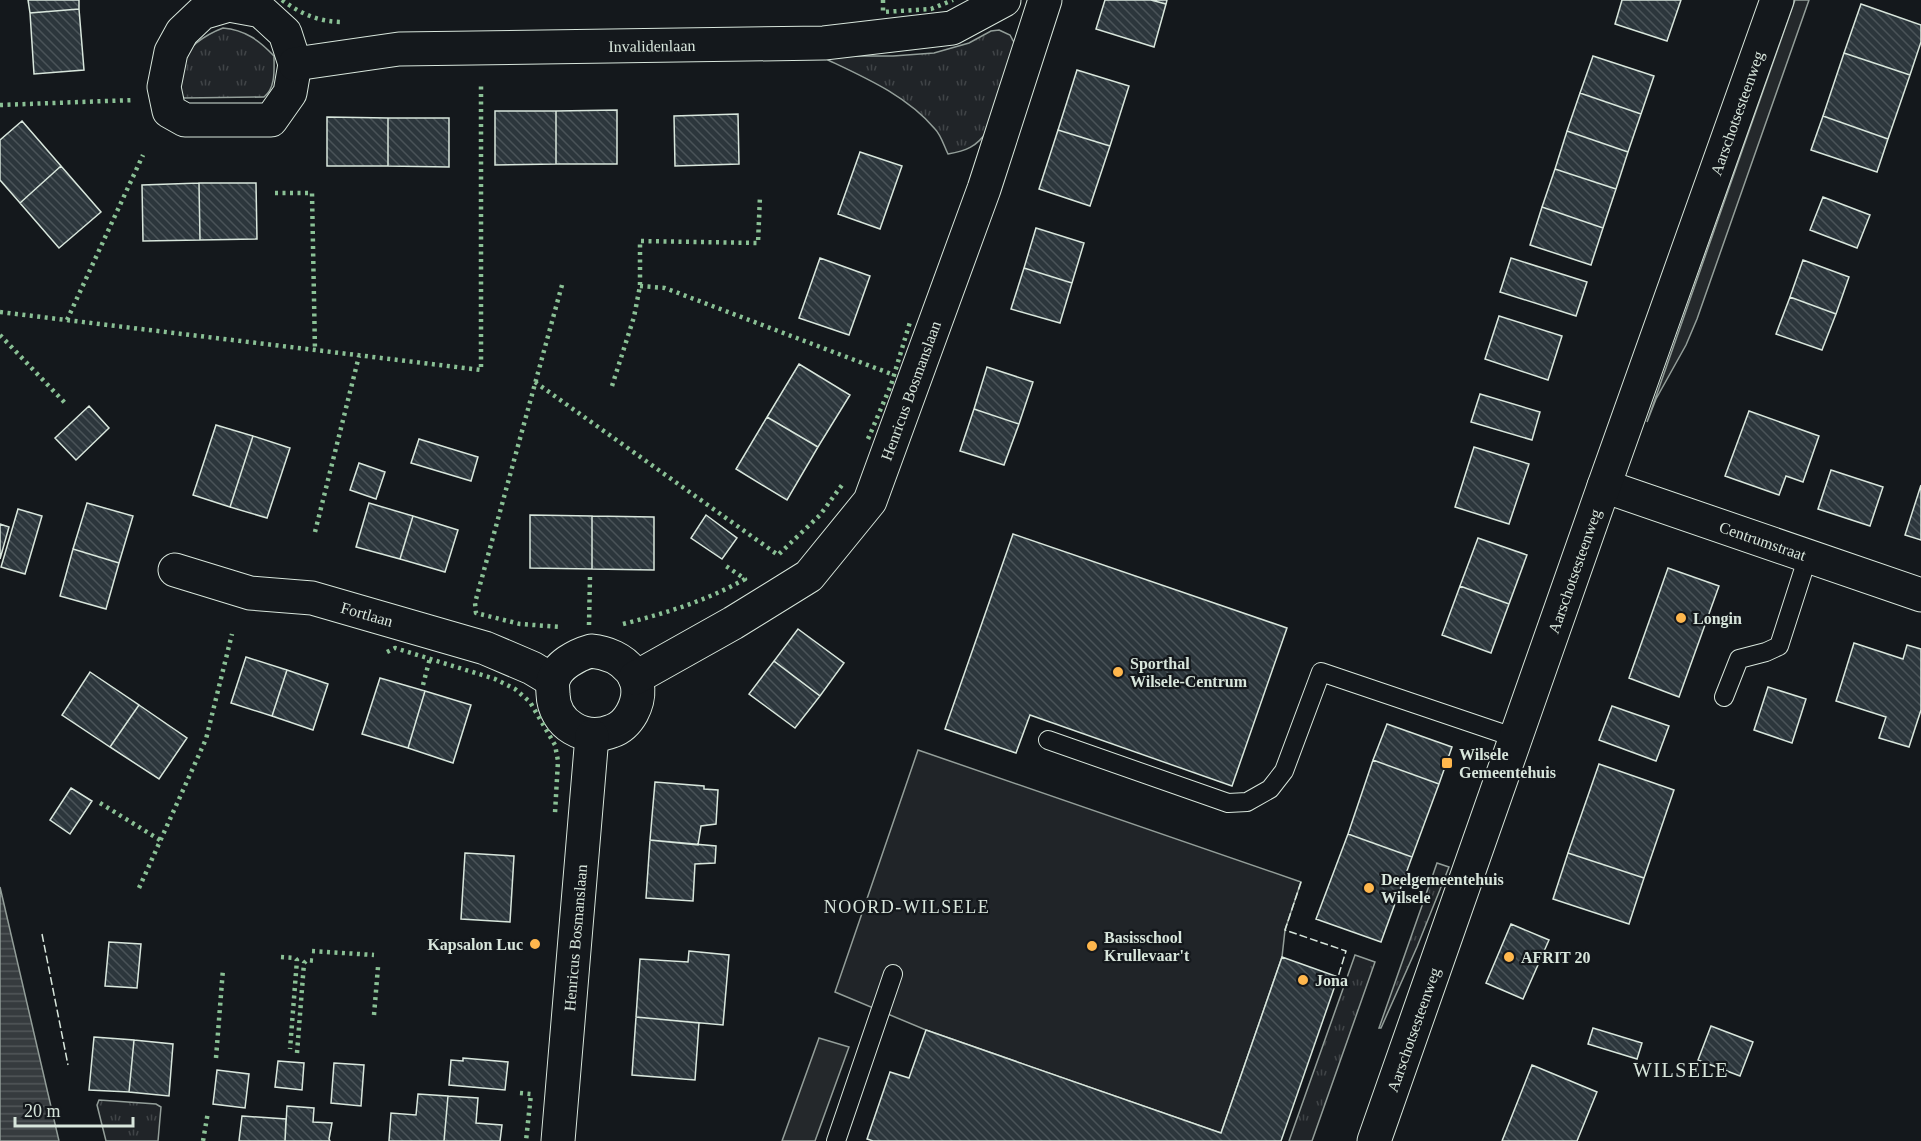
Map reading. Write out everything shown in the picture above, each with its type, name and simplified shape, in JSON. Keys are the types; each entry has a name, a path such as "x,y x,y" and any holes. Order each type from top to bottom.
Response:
{"street":[{"name":"Invalidenlaan","path":"295,64 399,49 824,43 952,28 1004,0"},
{"name":"Henricus Bosmanslaan","path":"635,678 733,623 809,576 870,501 984,189 1045,0"},
{"name":"Aarschotsesteenweg","path":"1374,1141 1777,0"},
{"path":"229,3 261,11 285,33 295,64 290,93 271,120 185,120 168,111 164,87 171,52 182,32 202,13 229,3"},
{"name":"Centrumstraat","path":"1604,486 1921,595"},
{"name":"Fortlaan","path":"175,570 250,593 312,598 485,648 532,668 552,680"},
{"path":"591,651 605,652 618,657 628,666 635,678 638,692 636,706 619,728 606,734 592,736 567,725 558,714 553,701 552,680 566,663 577,655 591,651"},
{"name":"Henricus Bosmanslaan","path":"558,1141 592,736"}],"lane":[{"path":"1724,697 1738,659 1779,646 1808,556"},
{"path":"1048,740 1228,803 1247,802 1270,789 1284,771 1321,672 1516,738"},
{"path":"836,1141 893,974"}],"green space":[{"path":"223,28 251,37 274,56 271,89 264,97 184,98 179,92 179,68 185,55 203,38"},
{"path":"999,30 1010,35 1016,46 987,131 970,147 948,154 937,131 912,107 885,89 828,60 829,56 893,56 934,53 969,43 991,31"},
{"name":"Basisschool Krullevaar't","path":"918,750 1301,882 1285,930 1282,957 1221,1133 926,1030 835,992"},
{"path":"1437,863 1449,867 1417,947 1381,1028 1379,1028"},
{"path":"1355,955 1375,962 1312,1141 1289,1141"},
{"path":"99,1100 156,1104 161,1107 158,1141 106,1141 97,1105"}],"shaded area":[{"path":"1795,0 1809,0 1697,319 1686,345 1656,399 1647,422"},
{"path":"0,887 59,1141 0,1141"},
{"path":"819,1038 849,1047 815,1141 782,1141"}],"building":[{"path":"28,0 79,0 79,9 30,13"},
{"path":"1105,0 1151,0 1166,4 1154,47 1096,29"},
{"path":"1151,0 1167,0 1166,4"},
{"path":"1622,0 1681,0 1667,41 1615,24"},
{"path":"1861,4 1921,25 1921,42 1910,75 1844,53"},
{"path":"79,9 84,70 34,74 30,13"},
{"path":"1844,53 1910,75 1888,139 1823,116"},
{"path":"1593,56 1654,76 1641,114 1580,93"},
{"path":"1077,70 1129,86 1110,146 1058,130"},
{"path":"1580,93 1641,114 1628,152 1567,131"},
{"path":"617,110 617,164 556,164 556,111"},
{"path":"495,111 556,111 556,164 495,165"},
{"path":"738,114 739,164 675,166 674,116"},
{"path":"1823,116 1888,139 1877,172 1811,150"},
{"path":"327,117 388,118 388,166 327,166"},
{"path":"388,118 449,118 449,167 388,166"},
{"path":"22,121 61,166 20,203 0,180 0,140"},
{"path":"1058,130 1110,146 1090,206 1039,189"},
{"path":"1567,131 1628,152 1616,189 1555,169"},
{"path":"860,152 902,166 880,229 838,214"},
{"path":"61,166 101,212 59,248 20,203"},
{"path":"1555,169 1616,189 1603,228 1542,207"},
{"path":"199,183 256,183 257,239 200,240"},
{"path":"199,183 200,240 143,241 142,185"},
{"path":"1823,197 1870,215 1857,248 1810,230"},
{"path":"1542,207 1603,228 1591,265 1530,245"},
{"path":"1036,228 1084,243 1072,283 1024,268"},
{"path":"820,258 870,276 849,335 799,318"},
{"path":"1511,258 1587,282 1576,316 1500,292"},
{"path":"1803,260 1849,277 1836,314 1790,297"},
{"path":"1024,268 1072,283 1060,323 1011,309"},
{"path":"1790,297 1836,314 1822,350 1776,334"},
{"path":"1499,316 1562,336 1548,380 1485,359"},
{"path":"799,364 850,395 818,447 767,417"},
{"path":"987,367 1033,382 1019,424 974,409"},
{"path":"1480,394 1540,412 1532,440 1471,422"},
{"path":"89,406 109,428 76,460 55,438"},
{"path":"974,409 1019,424 1004,465 960,451"},
{"path":"1749,411 1819,436 1803,482 1786,476 1779,495 1725,476"},
{"path":"767,417 818,447 787,500 736,469"},
{"path":"216,425 253,436 230,507 193,495"},
{"path":"253,436 290,448 267,518 230,507"},
{"path":"419,439 478,457 471,481 411,463"},
{"path":"1474,447 1529,464 1509,524 1455,507"},
{"path":"359,463 385,472 376,499 350,490"},
{"path":"1831,470 1883,487 1870,526 1818,509"},
{"path":"1921,485 1921,540 1905,535"},
{"path":"87,503 133,516 119,563 73,549"},
{"path":"369,503 413,516 400,559 356,547"},
{"path":"18,509 42,516 25,574 1,567"},
{"path":"530,515 592,516 592,569 530,568"},
{"path":"706,515 737,538 722,559 691,538"},
{"path":"413,516 458,530 445,572 400,559"},
{"path":"592,516 654,517 654,570 592,569"},
{"path":"0,524 9,527 0,559"},
{"name":"Sporthal Wilsele-Centrum","path":"1013,534 1287,628 1232,786 1030,715 1016,753 945,729"},
{"path":"1478,538 1527,555 1509,604 1460,586"},
{"path":"73,549 119,563 106,609 60,596"},
{"path":"1668,568 1719,586 1679,697 1629,678"},
{"path":"1460,586 1509,604 1491,653 1442,635"},
{"path":"798,629 844,663 820,696 774,661"},
{"path":"1854,643 1903,659 1907,645 1921,649 1921,710 1909,747 1879,738 1886,717 1836,701"},
{"path":"246,657 287,670 272,716 231,703"},
{"path":"774,661 820,696 795,728 749,694"},
{"path":"287,670 328,684 313,730 272,716"},
{"path":"90,672 139,705 110,747 62,715"},
{"path":"380,678 425,691 408,748 362,734"},
{"path":"1768,687 1806,699 1792,743 1754,730"},
{"path":"425,691 471,705 453,763 408,748"},
{"path":"139,705 187,738 159,779 110,747"},
{"path":"1612,706 1669,726 1656,761 1599,740"},
{"path":"1387,724 1452,747 1439,784 1373,760"},
{"path":"1373,760 1439,784 1412,857 1348,834"},
{"path":"1599,764 1674,790 1644,878 1568,853"},
{"path":"655,782 704,786 704,789 718,790 716,824 701,826 698,845 650,840"},
{"path":"71,788 92,801 70,834 50,820"},
{"path":"1348,834 1412,857 1381,942 1316,919"},
{"path":"650,840 716,846 715,863 695,864 693,901 646,898"},
{"path":"465,853 514,856 510,922 461,919"},
{"path":"1568,853 1644,878 1629,924 1553,899"},
{"path":"1511,924 1549,940 1523,999 1486,983"},
{"path":"109,942 141,944 137,988 105,986"},
{"path":"689,951 729,955 723,1025 636,1017 640,959 688,962"},
{"path":"1282,957 1338,977 1281,1141 873,1141 867,1139 890,1072 909,1078 926,1030 1221,1133"},
{"path":"636,1017 699,1023 695,1080 632,1075"},
{"path":"1711,1026 1753,1042 1740,1076 1698,1060"},
{"path":"1593,1028 1642,1043 1637,1059 1588,1044"},
{"path":"94,1037 134,1040 129,1092 89,1090"},
{"path":"134,1040 173,1044 169,1096 129,1092"},
{"path":"463,1058 508,1062 505,1090 449,1085 451,1060 463,1061"},
{"path":"278,1061 304,1063 302,1090 275,1087"},
{"path":"334,1063 364,1065 361,1106 331,1103"},
{"path":"1532,1065 1597,1092 1577,1141 1502,1141"},
{"path":"217,1070 249,1074 245,1108 213,1104"},
{"path":"418,1094 448,1096 444,1141 389,1141 391,1113 416,1115"},
{"path":"448,1096 478,1098 476,1123 502,1125 500,1141 444,1141"},
{"path":"287,1106 314,1108 313,1122 332,1123 330,1141 285,1141"},
{"path":"242,1116 286,1119 285,1141 239,1141"}],"hedge":[{"path":"282,0 311,16 326,21 343,22"},
{"path":"883,0 883,12 931,9 953,0"},
{"path":"0,312 481,370 481,85"},
{"path":"0,105 134,100"},
{"path":"67,320 143,155"},
{"path":"275,193 312,193 315,351"},
{"path":"612,386 634,317 640,286 640,241 758,243 760,196"},
{"path":"562,285 475,603 476,613 520,624 562,627"},
{"path":"640,286 665,288 894,375"},
{"path":"868,439 891,385 910,322"},
{"path":"0,335 67,405"},
{"path":"315,532 359,356"},
{"path":"535,382 778,555 820,515 842,485"},
{"path":"623,624 685,606 745,579 723,564"},
{"path":"589,625 590,576"},
{"path":"139,888 206,739 232,634"},
{"path":"387,652 395,648 495,679 515,689 530,702 555,745 558,761 555,813"},
{"path":"423,685 430,658"},
{"path":"100,803 160,840"},
{"path":"312,951 374,955"},
{"path":"281,957 297,960 290,1049"},
{"path":"297,1053 304,963 307,960 316,961"},
{"path":"374,1015 378,967"},
{"path":"216,1058 223,969"},
{"path":"520,1093 531,1094 526,1141"},
{"path":"203,1141 208,1112"}],"fence":[{"path":"1301,882 1285,930 1346,951 1338,977"},
{"path":"42,934 68,1065"}],"place":[{"name":"Longin","path":"1681,618"},
{"name":"Sporthal Wilsele-Centrum","path":"1118,672"},
{"name":"Wilsele Gemeentehuis","path":"1447,763"},
{"name":"Deelgemeentehuis Wilsele","path":"1369,888"},
{"name":"Kapsalon Luc","path":"535,944"},
{"name":"Basisschool Krullevaar't","path":"1092,946"},
{"name":"AFRIT 20","path":"1509,957"},
{"name":"Jona","path":"1303,980"}],"district":[{"name":"NOORD-WILSELE","path":"907,907"},
{"name":"WILSELE","path":"1681,1070"}]}
